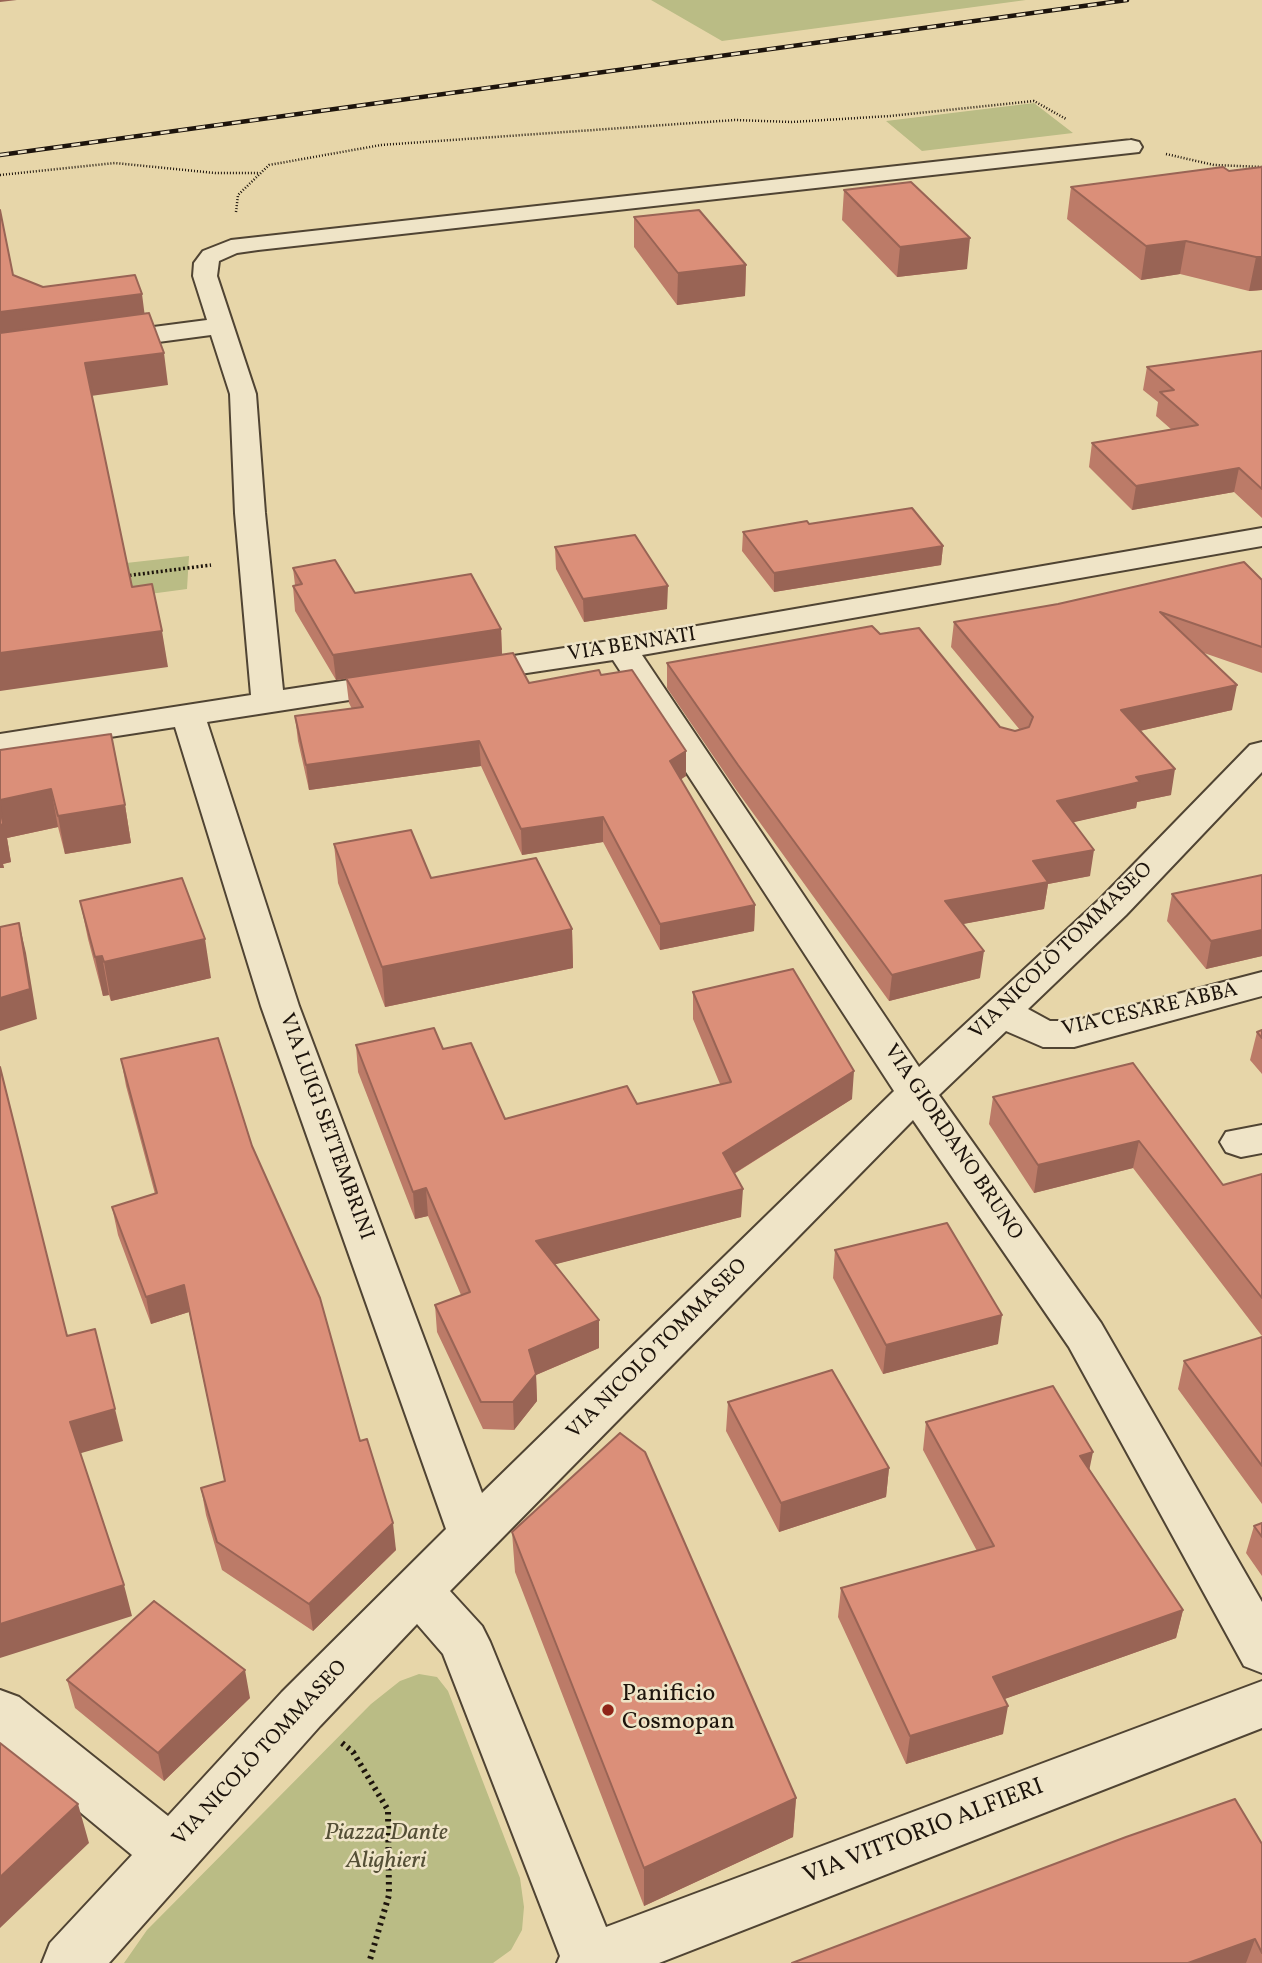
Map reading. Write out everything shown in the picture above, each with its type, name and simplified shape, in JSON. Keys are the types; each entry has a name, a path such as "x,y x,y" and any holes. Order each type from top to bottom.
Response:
{"street":[{"path":"268,702 257,560 250,513 243,394 205,276 206,263 211,256 232,247 1132,147"},
{"path":"737,190 753,210"},
{"path":"0,355 221,326"},
{"name":"VIA BENNATI","path":"0,744 622,649 1262,537"},
{"path":"894,601 916,628"},
{"name":"VIA GIORDANO BRUNO","path":"622,649 916,1093 1085,1335 1262,1650"},
{"name":"VIA LUIGI SETTEMBRINI","path":"188,716 280,1006 473,1534"},
{"name":"VIA NICOLÒ TOMMASEO","path":"72,1962 301,1709 473,1534 916,1093 1112,907 1262,752"},
{"name":"VIA CESARE ABBA","path":"1002,1012 1043,1034 1074,1034 1262,984"},
{"path":"414,1594 439,1611 464,1642 609,1959"},
{"name":"VIA VITTORIO ALFIERI","path":"609,1959 1262,1704"},
{"path":"0,1714 171,1852"}],"path":[{"path":"232,247 238,195 269,165 381,145 591,132 698,122 792,122 890,117 1034,101 1066,119"},
{"path":"1132,147 1214,165 1262,167"},
{"path":"0,175 115,163 215,173 259,173"},
{"path":"125,576 257,560"},
{"path":"301,1709 353,1752 388,1810 389,1895 369,1963"}],"green space":[{"path":"651,0 1026,0 722,41"},
{"path":"1034,103 1073,133 922,151 886,121"},
{"path":"189,556 187,589 0,614 0,577"},
{"name":"Piazza Dante Alighieri","path":"419,1674 437,1677 448,1691 520,1878 524,1907 522,1930 511,1950 493,1963 124,1963 147,1930 371,1704 400,1681"}],"building":[{"path":"1223,167 1229,171 1262,167 1262,257 1186,241 1146,246 1071,187"},
{"path":"911,182 970,238 900,247 844,190"},
{"path":"0,210 13,275 43,287 135,275 142,294 0,312"},
{"path":"699,210 746,265 678,273 634,217"},
{"path":"149,313 164,353 85,363 132,587 152,584 162,631 0,653 0,333"},
{"path":"1262,351 1262,489 1239,468 1136,486 1092,443 1198,425 1160,392 1174,390 1147,367"},
{"path":"912,508 943,546 774,573 743,532 807,521 809,524"},
{"path":"635,535 668,586 583,599 555,547"},
{"path":"335,560 355,593 471,574 501,629 333,655 293,586 302,584 293,568"},
{"path":"1244,562 1262,580 1262,647 1160,612 1237,685 1121,710 1175,769 1136,777 1140,782 1057,801 1094,850 1033,861 1048,882 945,901 984,951 892,975 667,663 872,626 880,634 919,628 1000,727 1015,731 1029,727 1033,717 954,622 1058,604"},
{"path":"513,653 529,683 599,670 601,675 632,670 686,751 670,761 755,905 660,924 603,817 521,829 479,741 306,765 295,716 363,707 346,678"},
{"path":"111,734 125,805 58,816 51,789 0,800 0,750"},
{"path":"411,830 431,878 536,858 572,929 382,967 334,844"},
{"path":"1262,875 1262,930 1211,941 1172,894"},
{"path":"182,878 205,939 104,962 102,956 95,957 80,901"},
{"path":"19,923 30,989 0,998 0,927"},
{"path":"793,969 854,1071 723,1153 743,1189 536,1241 599,1320 529,1350 536,1374 513,1402 481,1402 435,1305 470,1292 426,1188 413,1192 356,1045 434,1028 443,1049 471,1043 505,1119 627,1086 637,1104 731,1082 693,992"},
{"path":"218,1038 252,1146 320,1298 360,1441 367,1439 393,1523 309,1604 217,1542 201,1488 225,1481 184,1285 146,1297 112,1207 157,1193 121,1059"},
{"path":"1133,1063 1223,1185 1262,1174 1262,1298 1139,1141 1038,1165 993,1097"},
{"path":"0,1067 67,1336 95,1329 115,1409 70,1422 124,1585 0,1624"},
{"path":"947,1223 1002,1315 886,1345 835,1250"},
{"path":"1262,1337 1262,1466 1184,1361"},
{"path":"832,1370 889,1468 781,1503 728,1402"},
{"path":"1053,1386 1093,1452 1080,1456 1183,1610 993,1677 1008,1706 910,1736 841,1588 994,1546 926,1422"},
{"path":"620,1433 645,1452 796,1798 644,1868 512,1532"},
{"path":"1262,1523 1262,1537 1254,1526"},
{"path":"154,1601 245,1670 158,1753 67,1680"},
{"path":"0,1743 78,1804 0,1877"},
{"path":"1235,1799 1262,1844 1262,1953 1255,1939 1188,1963 792,1963 1126,1837"}],"railway":[{"path":"0,155 1127,0"}],"place":[{"name":"Panificio Cosmopan","path":"608,1710"}]}
